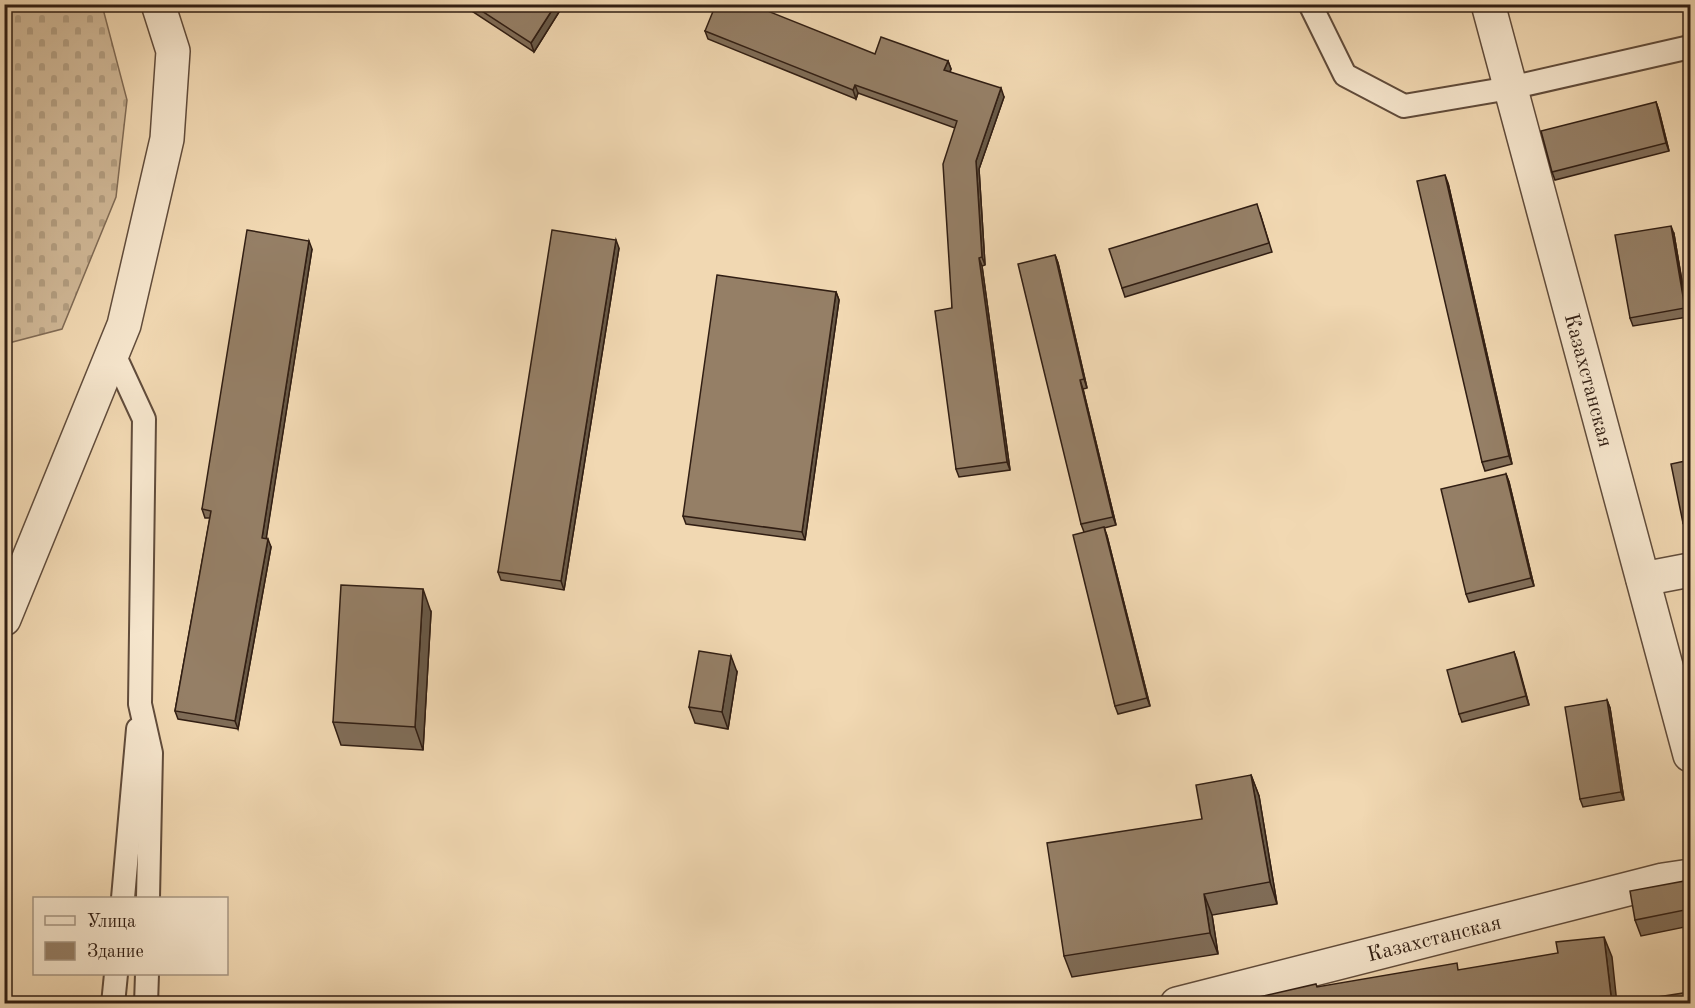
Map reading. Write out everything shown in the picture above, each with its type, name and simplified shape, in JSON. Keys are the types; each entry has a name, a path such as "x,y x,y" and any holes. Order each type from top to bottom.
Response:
{"street":[{"path":"4,619 124,325 168,140 172,51 158,4"},
{"name":"Казахстанская","path":"1488,4 1690,755"},
{"path":"1643,579 1690,570"},
{"name":"Казахстанская","path":"1177,1004 1663,879 1690,876"}],"lane":[{"path":"1310,4 1345,75 1404,106 1510,88 1690,47"},
{"path":"113,352 144,419 140,704 123,897"},
{"path":"140,704 151,753 148,897"},
{"path":"113,1004 116,975"},
{"path":"146,1004 147,975"}],"green space":[{"path":"5,4 102,5 127,100 116,197 62,329 5,344"}],"building":[{"path":"471,4 556,4 531,43"},
{"path":"716,4 750,4 875,54 881,37 948,61 944,70 1001,88 976,161 982,257 979,258 1007,462 956,469 935,311 952,308 943,164 957,121 855,85 853,90 705,31"},
{"path":"1656,102 1666,143 1552,172 1541,131"},
{"path":"1445,175 1509,456 1482,462 1417,181"},
{"path":"1257,204 1269,243 1122,288 1109,249"},
{"path":"1671,226 1685,308 1630,318 1615,235"},
{"path":"247,230 309,241 262,538 268,539 235,721 175,711 211,511 202,509"},
{"path":"552,230 616,240 561,581 498,572"},
{"path":"1055,255 1084,379 1080,380 1113,517 1081,524 1018,264"},
{"path":"717,275 836,292 802,532 683,516"},
{"path":"1690,460 1690,521 1683,523 1671,464"},
{"path":"1506,474 1531,578 1466,594 1441,489"},
{"path":"1104,527 1147,698 1115,706 1073,535"},
{"path":"341,585 423,589 415,727 333,722"},
{"path":"699,651 731,656 722,712 689,707"},
{"path":"1514,652 1526,696 1459,714 1447,670"},
{"path":"1607,700 1621,792 1580,799 1565,707"},
{"path":"1251,775 1270,882 1204,894 1210,933 1064,956 1047,843 1202,819 1196,785"},
{"path":"1690,880 1690,909 1635,920 1630,891"},
{"path":"1604,937 1612,1004 1261,1004 1259,997 1316,984 1317,987 1457,963 1458,970 1558,953 1556,942"},
{"path":"1690,992 1690,1004 1613,1004"}]}
